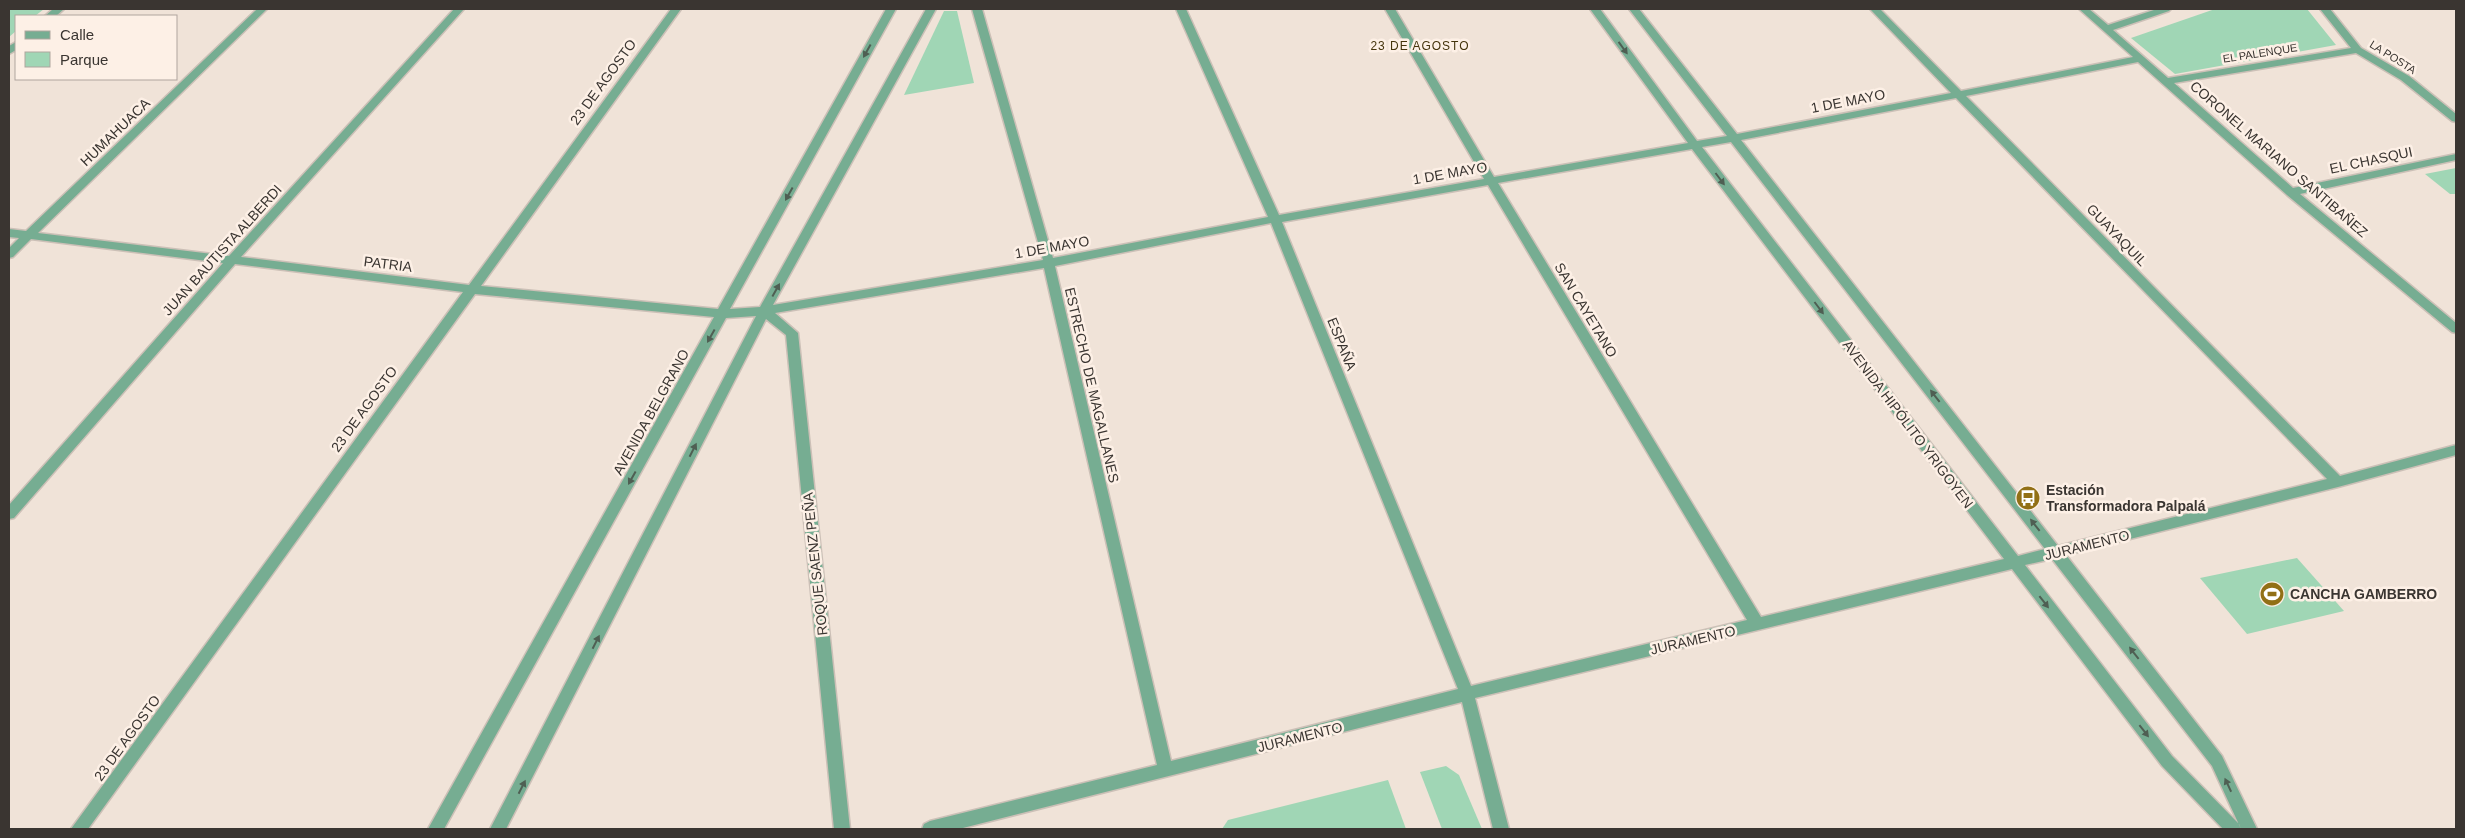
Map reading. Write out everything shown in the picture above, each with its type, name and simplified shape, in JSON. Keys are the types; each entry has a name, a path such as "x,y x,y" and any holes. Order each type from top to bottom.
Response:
{"street":[{"name":"HUMAHUACA","path":"9,254 262,9"},
{"name":"JUAN BAUTISTA ALBERDI","path":"9,514 231,261 459,9"},
{"name":"23 DE AGOSTO","path":"79,829 470,289 676,9"},
{"name":"AVENIDA BELGRANO","path":"436,829 724,314 891,9"},
{"path":"498,829 764,311 931,9"},
{"name":"ESTRECHO DE MAGALLANES","path":"977,9 1049,263 1166,771"},
{"name":"ESPAÑA","path":"1181,9 1275,219 1467,694 1501,829"},
{"name":"SAN CAYETANO","path":"1390,9 1491,181 1758,625"},
{"name":"AVENIDA HIPÓLITO YRIGOYEN","path":"1594,9 1694,144 2167,761 2234,829"},
{"path":"1634,9 2217,761 2249,829"},
{"name":"GUAYAQUIL","path":"1875,9 2338,482"},
{"name":"CORONEL MARIANO SANTIBAÑEZ","path":"2084,9 2291,192 2456,329"},
{"path":"2105,29 2166,9"},
{"name":"LA POSTA","path":"2325,9 2358,50 2405,78 2456,119"},
{"name":"EL PALENQUE","path":"2166,81 2358,50"},
{"name":"1 DE MAYO","path":"764,311 1049,263 1275,219 1735,138 2140,58"},
{"name":"EL CHASQUI","path":"2291,192 2456,157"},
{"name":"PATRIA","path":"9,233 470,289 724,314 764,311"},
{"name":"ROQUE SAENZ PEÑA","path":"764,311 792,333 842,829"},
{"name":"JURAMENTO","path":"930,829 1467,694 2057,553 2456,450"}],"green space":[{"path":"9,9 44,9 36,15 15,15 15,32 9,37"},
{"path":"2215,9 2307,9 2336,45 2175,74 2131,38"},
{"path":"944,11 957,11 974,83 904,95"},
{"path":"2456,168 2456,194 2450,194 2425,174"},
{"name":"CANCHA GAMBERRO","path":"2297,558 2344,611 2247,634 2200,578"},
{"path":"1446,766 1459,775 1482,829 1442,829 1420,772"},
{"path":"1388,780 1406,829 1222,829 1228,820"}],"place":[{"name":"Estación Transformadora Palpalá","path":"2028,498"},
{"name":"CANCHA GAMBERRO","path":"2272,594"}],"district":[{"name":"23 DE AGOSTO","path":"1420,46"}]}
